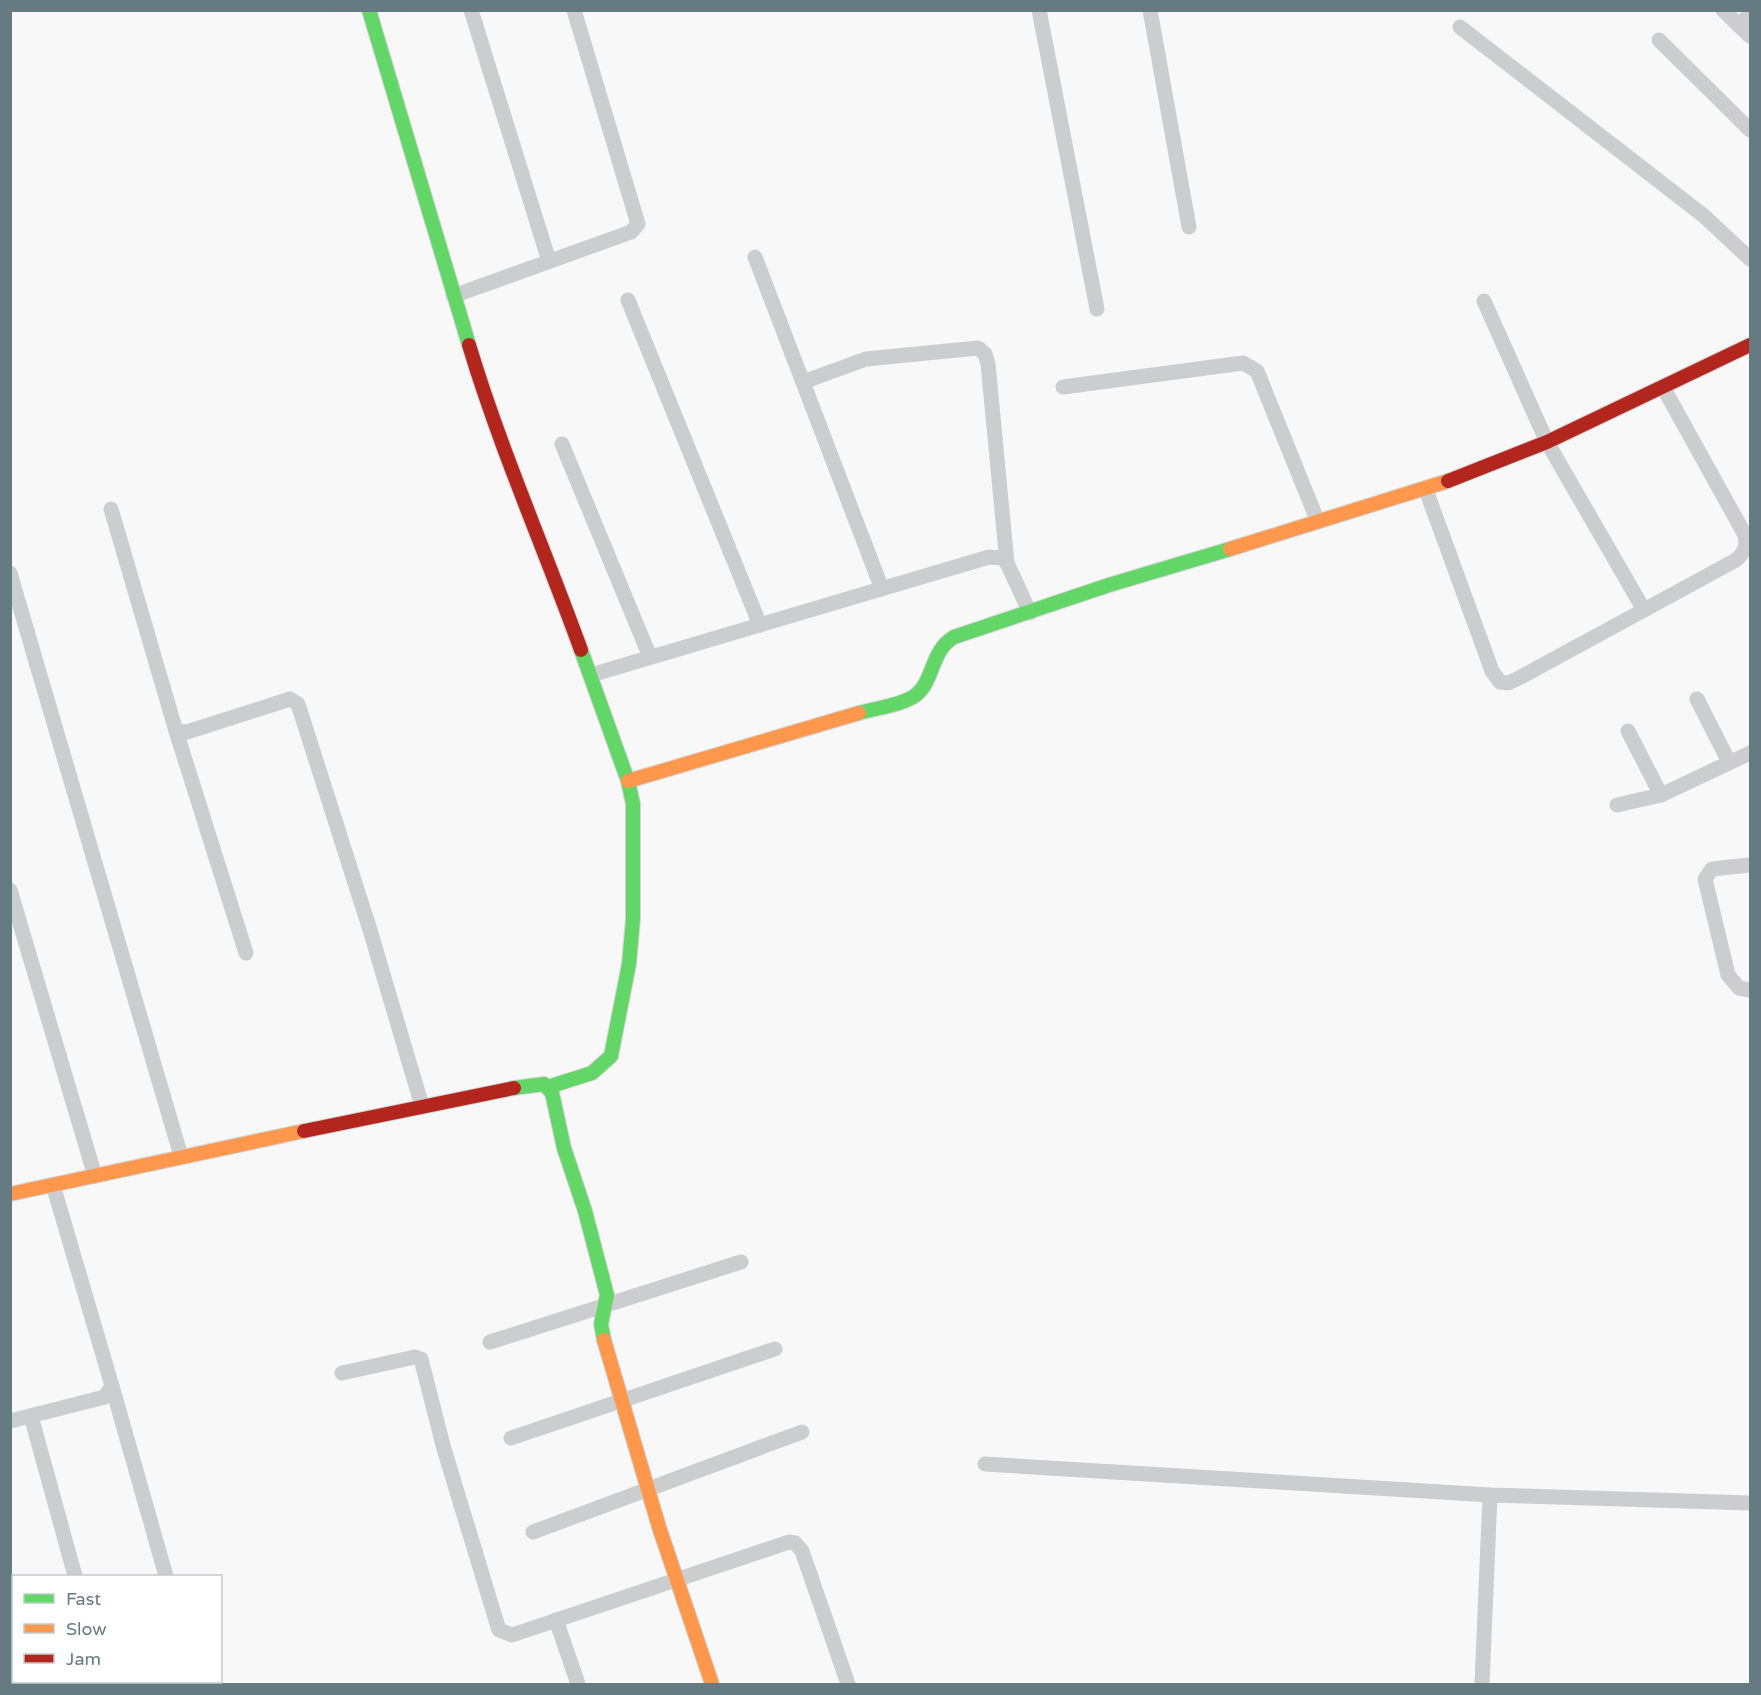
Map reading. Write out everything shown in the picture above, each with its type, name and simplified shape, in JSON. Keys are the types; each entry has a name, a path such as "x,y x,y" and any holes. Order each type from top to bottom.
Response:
{"street":[{"path":"369,10 490,414 591,675 628,781 634,837 633,920 629,964 611,1056 606,1066 598,1070 548,1087"},
{"path":"471,10 549,261"},
{"path":"453,296 631,232 638,224 574,10"},
{"path":"1039,10 1097,309"},
{"path":"1150,10 1189,227"},
{"path":"1723,10 1750,36"},
{"path":"1738,25 1750,15"},
{"path":"1460,27 1704,216 1750,259"},
{"path":"1659,40 1750,130"},
{"path":"754,257 882,589"},
{"path":"628,300 760,625"},
{"path":"1484,301 1547,442 1644,609"},
{"path":"628,781 911,699 921,693 938,647 944,641 1109,585 1426,490 1547,442 1750,345"},
{"path":"803,382 866,359 978,348 985,354 988,364 1007,563 1030,613"},
{"path":"1063,387 1244,363 1252,365 1257,371 1318,522"},
{"path":"1426,490 1492,671 1500,682 1508,683 1736,560 1747,545 1745,535 1663,387"},
{"path":"562,444 650,657"},
{"path":"111,509 176,731 246,953"},
{"path":"591,675 989,557 1002,558 1007,563"},
{"path":"10,573 181,1156"},
{"path":"176,731 187,732 290,699 298,704 370,930 422,1106"},
{"path":"1697,699 1729,762"},
{"path":"1628,731 1661,795"},
{"path":"1617,805 1661,795 1750,753"},
{"path":"1750,865 1712,869 1705,879 1728,975 1739,988 1750,990"},
{"path":"10,890 95,1176"},
{"path":"10,1194 181,1156 286,1137 422,1106 529,1084 544,1084 552,1093 564,1148 585,1211 607,1295 602,1332 648,1490 712,1684"},
{"path":"53,1185 166,1575"},
{"path":"490,1342 741,1262"},
{"path":"511,1437 775,1349"},
{"path":"342,1373 416,1357 422,1359 444,1449 500,1630 512,1635 789,1542 795,1543 802,1551 848,1684"},
{"path":"10,1421 105,1397 112,1386"},
{"path":"31,1416 75,1575"},
{"path":"533,1533 802,1432"},
{"path":"985,1464 1490,1495 1750,1503"},
{"path":"1482,1684 1490,1495"},
{"path":"556,1620 578,1684"}],"traffic: fast":[{"path":"369,10 469,345"},
{"path":"859,713 894,705 913,697 925,684 940,651 954,637 1109,585 1230,549"},
{"path":"548,1087 592,1073 611,1056 629,964 633,919 633,804 628,781 581,650"},
{"path":"514,1088 544,1084 552,1093 564,1148 585,1211 607,1295 601,1324 604,1340"}],"traffic: slow":[{"path":"1230,549 1448,481"},
{"path":"628,781 859,713"},
{"path":"10,1194 304,1131"},
{"path":"604,1340 659,1527 712,1684"}],"traffic: jam":[{"path":"469,345 508,460 581,650"},
{"path":"1448,481 1547,442 1750,345"},
{"path":"304,1131 514,1088"}]}
